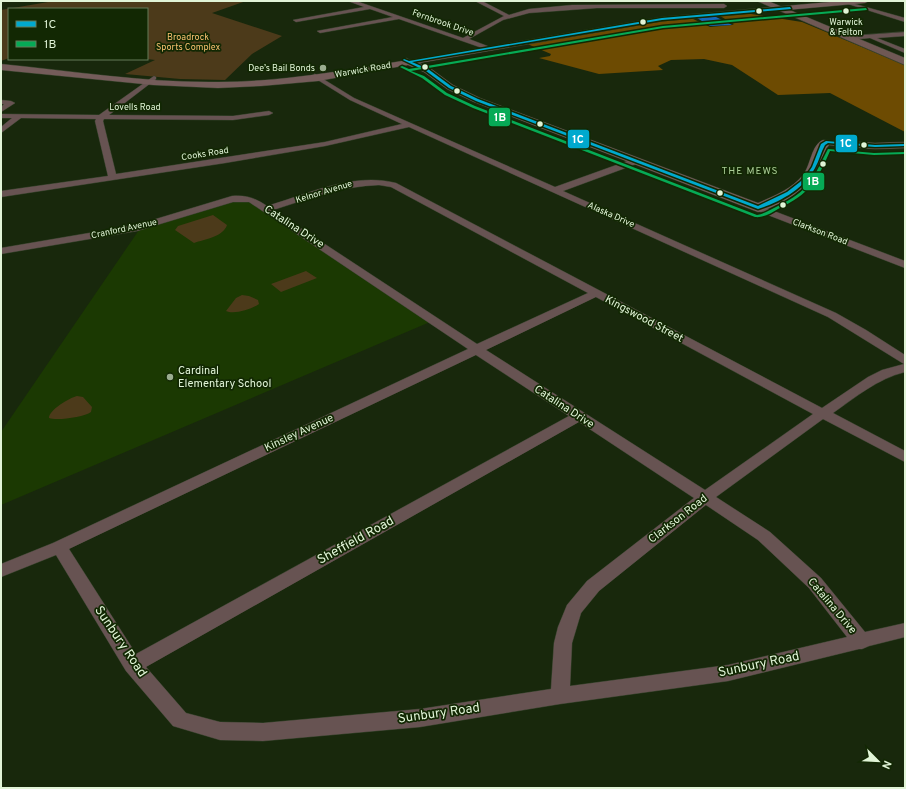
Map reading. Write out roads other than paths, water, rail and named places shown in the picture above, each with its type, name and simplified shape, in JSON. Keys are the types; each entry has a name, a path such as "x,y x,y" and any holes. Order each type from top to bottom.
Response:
{"main road":[{"path":"761,1 780,6 905,57"},
{"name":"Warwick Road","path":"1,66 198,85 248,85 316,77 486,47 672,17 842,1"},
{"name":"Warwick Road","path":"780,6 866,1"},
{"path":"780,6 848,38 905,62"},
{"name":"Clarkson Road","path":"406,61 427,70 450,87 468,96 758,208"},
{"path":"758,208 783,197 798,187 812,171 822,144 834,142 876,146 905,145"}],"street":[{"name":"Fernbrook Drive","path":"351,1 486,47"},
{"path":"478,1 507,16"},
{"path":"561,1 572,7"},
{"path":"850,3 905,20"},
{"path":"464,39 507,16 529,11 572,7 724,6"},
{"path":"296,20 371,8"},
{"path":"320,31 399,17"},
{"path":"848,38 905,34"},
{"path":"871,36 905,51"},
{"name":"Alaska Drive","path":"316,77 330,87 352,99 832,315 862,332 905,361"},
{"path":"113,178 99,121 101,117 152,80"},
{"path":"1,102 11,103 1,110"},
{"name":"Lovells Road","path":"1,116 233,118 269,113"},
{"path":"1,131 18,117"},
{"name":"Cooks Road","path":"1,194 113,178 325,144 410,125"},
{"path":"556,190 636,161"},
{"name":"Kelnor Avenue","path":"267,209 356,183 382,182"},
{"name":"Kingswood Street","path":"382,182 394,185 905,457"},
{"name":"Catalina Drive","path":"244,198 256,202 267,209 477,349 764,536 815,583 862,642"},
{"name":"Cranford Avenue","path":"1,251 132,229 227,200 244,198"},
{"name":"Clarkson Road","path":"758,208 905,264"},
{"name":"Kinsley Avenue","path":"1,571 59,546 596,293"},
{"name":"Clarkson Road","path":"560,696 563,643 567,627 573,610 582,597 593,586 706,497 822,414 872,380 886,373 905,368"},
{"name":"Sheffield Road","path":"133,665 579,416"},
{"name":"Sunbury Road","path":"59,546 133,665 180,720 220,731 262,732 420,718 560,696 728,673 862,642 905,630"}],"water":[{"path":"710,16 716,17 732,25 710,26 697,18"}],"place":[{"name":"Warwick & Felton","path":"846,11"},
{"name":"Dee’s Bail Bonds","path":"323,68"},
{"name":"Cardinal Elementary School","path":"170,377"}],"district":[{"name":"THE MEWS","path":"750,171"}],"park label":[{"name":"Broadrock Sports Complex","path":"188,42"}]}
